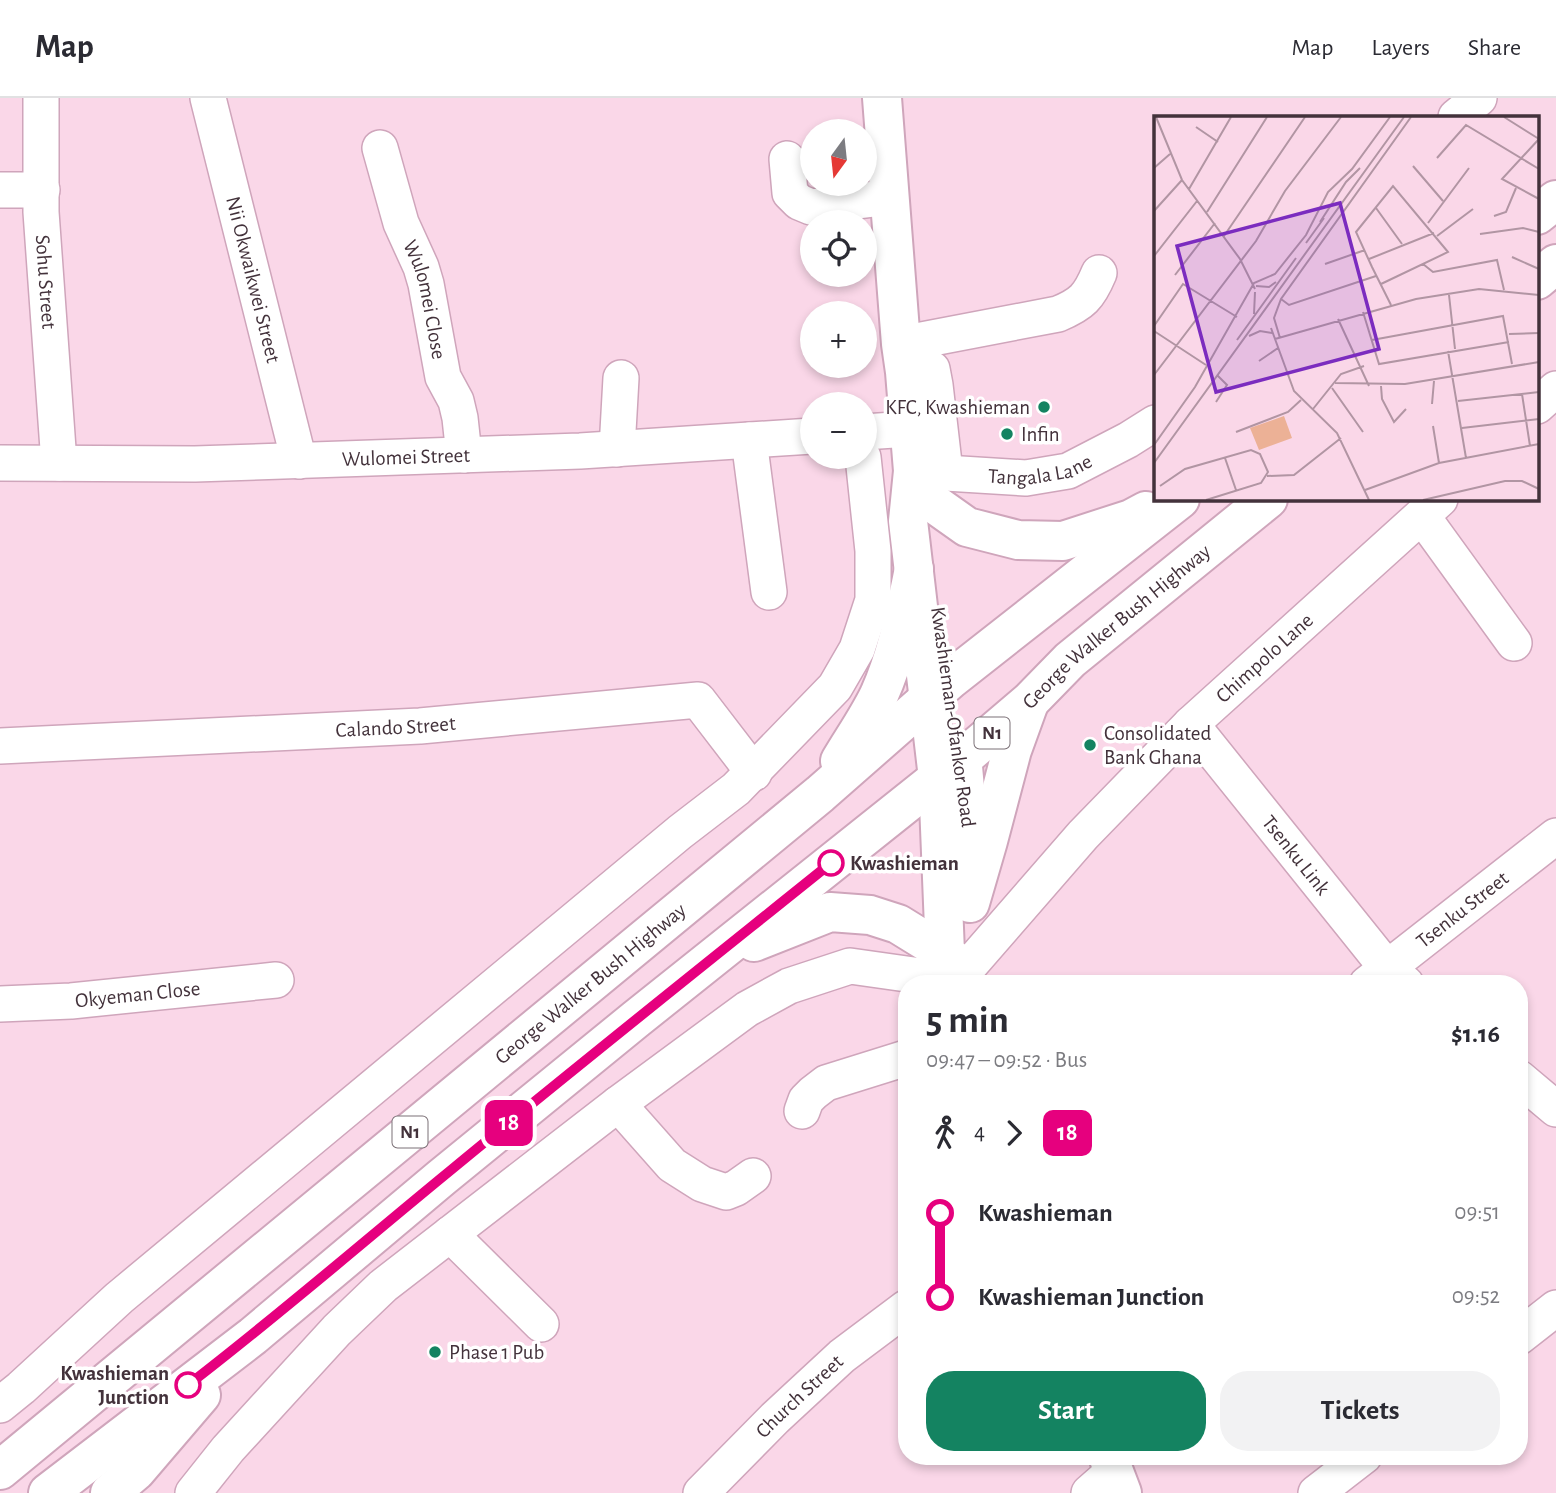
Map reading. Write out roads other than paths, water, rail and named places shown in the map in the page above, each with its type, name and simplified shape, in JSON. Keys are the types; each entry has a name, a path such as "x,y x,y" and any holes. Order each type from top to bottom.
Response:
{"main road":[{"name":"Kwashieman-Ofankor Road","path":"882,98 909,429 925,479 940,688 950,769 953,970"},
{"path":"1538,214 1556,200"},
{"path":"1538,279 1556,264"},
{"name":"Kwashieman-Ofankor Road","path":"925,479 908,521 915,569 940,688"},
{"path":"925,479 967,527 1018,540 1063,541 1131,519 1168,500"},
{"name":"George Walker Bush Highway","path":"0,1470 820,794 940,688 1179,500"},
{"name":"George Walker Bush Highway","path":"48,1493 253,1336 441,1178 950,769 1030,701 1070,660 1267,500"},
{"path":"820,794 877,698 887,676 901,632 915,569"},
{"path":"970,902 1012,750 1030,701"},
{"name":"Kwashieman-Ofankor Road","path":"950,769 971,853 965,951 953,970"},
{"path":"710,960 831,912 870,915 898,924 953,970"},
{"path":"110,1493 136,1471 253,1336"}],"street":[{"name":"Sohu Street","path":"41,98 41,212 59,463"},
{"name":"Nii Okwaikwei Street","path":"208,98 299,461"},
{"path":"1457,116 1479,98"},
{"name":"Wulomei Close","path":"380,148 406,238 421,267 426,284 443,377 456,401 460,418 464,455"},
{"path":"787,159 790,193 799,202 811,207 890,197"},
{"path":"0,190 42,190"},
{"path":"903,358 1058,314 1076,306 1090,293 1100,273"},
{"path":"903,358 932,369 937,401 925,479"},
{"path":"617,449 621,378"},
{"path":"1538,405 1556,388"},
{"name":"Tangala Lane","path":"925,479 1026,478 1068,471 1154,424"},
{"path":"877,431 909,429"},
{"name":"Wulomei Street","path":"0,463 195,464 299,461 617,449 800,437"},
{"path":"749,440 769,592"},
{"path":"0,1405 119,1298 681,832 726,798 754,773 835,687 857,649 873,600 873,551 864,469"},
{"path":"1431,507 1514,643"},
{"name":"Chimpolo Lane","path":"953,970 1191,724 1431,507"},
{"name":"Calando Street","path":"0,746 420,726 698,700 754,773"},
{"name":"Tsenku Link","path":"1191,724 1385,975"},
{"name":"Tsenku Street","path":"1391,975 1556,836"},
{"path":"193,1493 228,1449 337,1330 383,1286 618,1104 747,1009 789,986 850,966 953,970"},
{"name":"Okyeman Close","path":"0,1004 71,1001 276,980"},
{"path":"802,1111 806,1100 826,1083 898,1060"},
{"path":"1528,1086 1556,1109"},
{"path":"618,1104 672,1165 702,1184 726,1192 753,1176"},
{"path":"450,1234 541,1324"},
{"path":"1528,1330 1556,1308"},
{"name":"Church Street","path":"701,1493 775,1418 842,1356 898,1314"},
{"path":"1316,1493 1352,1465"}],"place":[{"name":"KFC, Kwashieman","path":"1044,407"},
{"name":"Infin","path":"1007,434"},
{"name":"Consolidated Bank Ghana","path":"1090,745"},
{"name":"Kwashieman","path":"831,863"},
{"name":"Phase 1 Pub","path":"435,1352"},
{"name":"Kwashieman Junction","path":"188,1385"}]}
